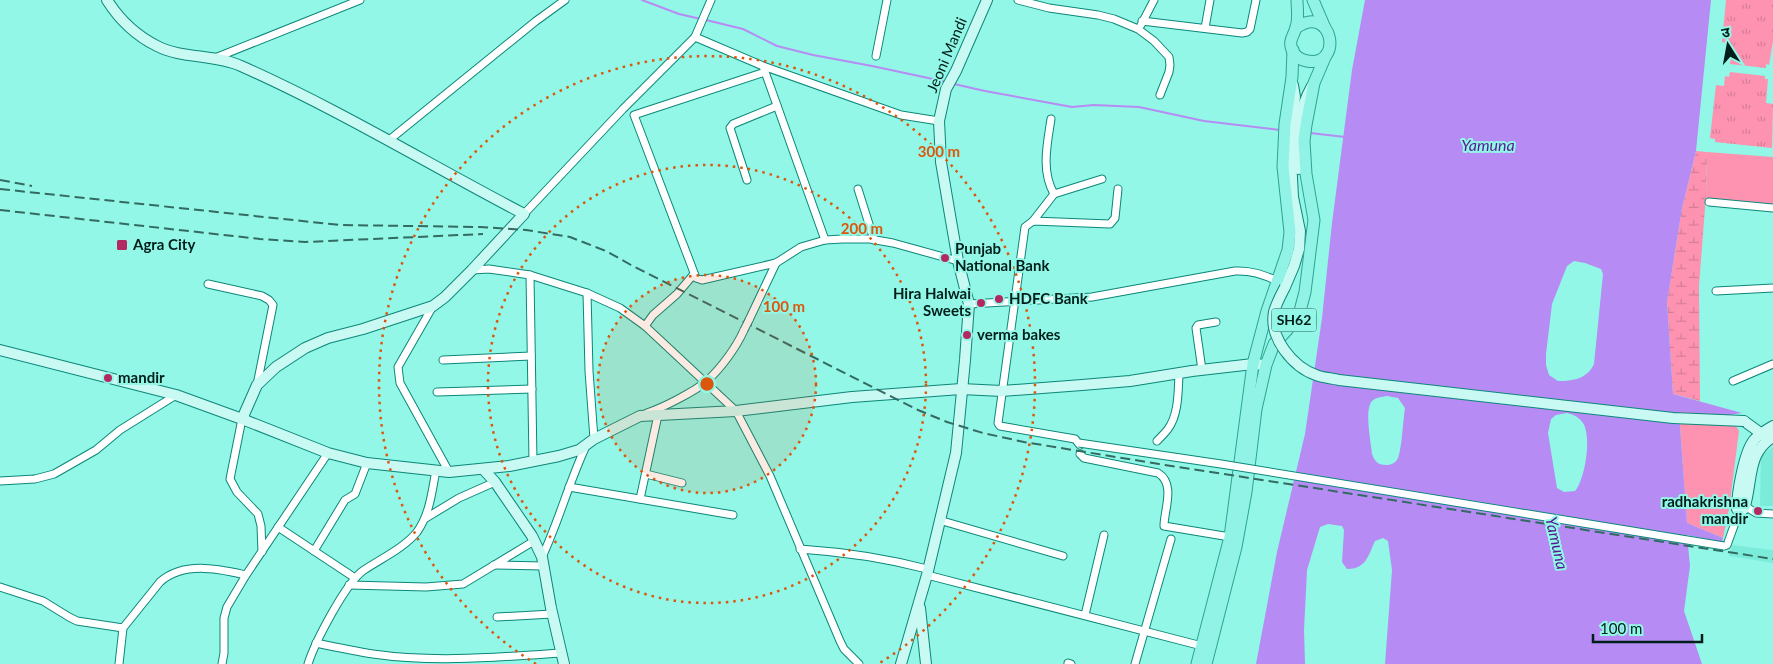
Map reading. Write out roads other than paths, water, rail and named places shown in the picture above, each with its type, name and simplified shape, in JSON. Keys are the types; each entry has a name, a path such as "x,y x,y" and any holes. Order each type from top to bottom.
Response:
{"main road":[{"path":"107,0 127,25 158,47 215,58 238,65 351,119 524,214 472,270 445,297 433,306 363,329 328,338 305,348 276,367 257,385 242,419"},
{"name":"Jeoni Mandi","path":"900,664 927,572 956,453 965,360 969,304 958,261 941,162 939,121 946,88 956,71 987,0"},
{"path":"1297,0 1296,28 1292,36 1292,50 1296,56 1308,62 1314,62 1326,55 1331,41 1313,0"},
{"path":"1296,28 1309,22 1316,22 1326,28"},
{"name":"SH62","path":"1197,664 1230,537 1253,364 1267,310 1281,284 1288,250 1290,232 1283,167 1294,140 1292,50"},
{"name":"SH62","path":"1206,664 1236,547 1246,492 1256,409 1266,365 1274,344 1287,330 1300,311 1305,292 1314,220 1306,174 1294,140 1295,125 1326,55"},
{"path":"1294,140 1300,231 1299,248 1294,266 1281,284 1274,312 1273,325 1283,349 1297,365 1316,375 1339,380 1673,418 1744,421 1768,436"},
{"path":"0,350 176,395 328,453 367,463 449,472 533,462 580,450 590,441 640,416 736,411 852,397 962,389 1002,390 1130,381 1253,364 1266,365"},
{"path":"1742,509 1747,469 1773,426"},
{"path":"483,469 495,482 534,541 543,561 552,614 564,664"},
{"path":"919,602 926,664"}],"street":[{"path":"215,58 360,0"},
{"path":"388,141 536,21 565,0"},
{"path":"524,214 623,109 695,37 711,0"},
{"path":"876,56 887,0"},
{"path":"1018,0 1049,8 1098,15 1114,19 1138,29 1154,41 1169,57 1169,72 1160,95"},
{"path":"1138,29 1154,0"},
{"path":"1205,28 1210,0"},
{"path":"1142,21 1242,33 1247,32 1251,26 1256,0"},
{"path":"695,37 764,69 836,90 901,115 939,121"},
{"path":"764,69 825,240"},
{"path":"634,115 764,69"},
{"path":"747,180 730,128 733,124 777,106"},
{"path":"623,109 634,115 694,274 699,280 776,262 796,249 825,240 874,240 893,243 958,261"},
{"path":"1051,119 1046,161 1048,185 1054,194"},
{"path":"1102,179 1054,194 1033,221 1025,227 997,419 1000,426 1075,439 1080,444 1237,467 1724,546 1728,544 1742,509 1756,513 1773,514"},
{"path":"858,189 874,240"},
{"path":"1033,221 1110,224 1115,218 1118,189"},
{"path":"1709,202 1773,208"},
{"path":"640,416 659,409 706,382 722,364 740,340 776,262"},
{"path":"472,270 530,275 587,293 620,308 645,326 736,411 770,476 840,641 859,664"},
{"path":"969,304 1059,300 1092,296 1246,270 1256,272 1281,284"},
{"path":"645,326 653,315 694,274"},
{"path":"530,275 533,462"},
{"path":"208,284 262,296 273,305 257,385"},
{"path":"1716,290 1773,288"},
{"path":"493,565 543,561 576,467 590,441 587,293"},
{"path":"433,306 398,367 400,383 449,472"},
{"path":"1202,370 1196,328 1198,325 1216,322"},
{"path":"443,360 531,356"},
{"path":"1734,381 1773,364"},
{"path":"1157,440 1169,429 1172,423 1177,402 1179,374"},
{"path":"436,392 532,388"},
{"path":"0,481 35,479 54,474 96,450 120,430 176,395"},
{"path":"640,500 658,415"},
{"path":"242,419 230,479 237,492 258,514 261,526 262,552"},
{"path":"222,664 224,653 224,613 246,575 328,453"},
{"path":"1080,454 1084,458 1158,473 1163,476 1166,481 1168,501 1164,526 1230,537"},
{"path":"314,551 345,500 356,494 367,463"},
{"path":"426,518 436,470"},
{"path":"646,474 682,483"},
{"path":"308,664 316,643 349,585 355,578 410,539 426,518 460,498 495,482"},
{"path":"569,488 733,515"},
{"path":"939,520 1063,556"},
{"path":"278,528 355,578"},
{"path":"1085,615 1104,535"},
{"path":"1135,664 1171,539"},
{"path":"349,585 451,586 470,581 534,541"},
{"path":"800,550 860,555 891,560 927,572 1202,646"},
{"path":"119,664 123,628 167,576 186,570 206,568 217,568 246,575"},
{"path":"0,587 44,601 77,621 123,628"},
{"path":"497,617 552,614"},
{"path":"316,643 374,654 439,658 472,659 561,653"}],"water":[{"name":"Yamuna","path":"1365,0 1711,0 1696,151 1682,208 1667,302 1673,394 1742,413 1729,415 1679,412 1687,523 1723,538 1722,542 1687,535 1690,566 1684,611 1702,664 1385,664 1392,570 1388,541 1383,538 1375,541 1366,561 1358,567 1347,569 1342,562 1344,530 1342,526 1328,524 1320,527 1307,570 1304,630 1305,664 1256,664 1277,552 1305,434 1322,318 1352,70","holes":["1574,261 1601,269 1603,274 1594,364 1588,373 1579,378 1558,381 1549,375 1546,365 1552,304 1567,266","1387,396 1398,398 1405,408 1399,456 1395,462 1387,465 1381,464 1374,459 1369,434 1368,411 1372,401","1567,413 1574,415 1583,423 1586,429 1586,458 1582,478 1575,491 1564,492 1557,488 1548,433 1551,419 1556,415"]}],"waterway":[{"path":"642,0 679,14 701,19"},
{"path":"706,20 743,29 777,46 947,82"},
{"path":"954,84 1072,107 1094,105 1139,107 1204,121 1280,130"},
{"path":"1310,133 1345,137"}],"railway":[{"path":"0,180 32,186"},
{"path":"0,189 340,225 480,227 526,230 570,237 606,251 918,410 947,422 983,433 1024,442 1159,464 1773,559"},
{"path":"0,210 260,239 305,242 483,234"}],"place":[{"name":"Agra City","path":"122,245"},
{"name":"Punjab National Bank","path":"945,258"},
{"name":"HDFC Bank","path":"999,299"},
{"name":"Hira Halwai Sweets","path":"981,303"},
{"name":"verma bakes","path":"967,335"},
{"name":"mandir","path":"108,378"},
{"name":"radhakrishna mandir","path":"1758,511"}]}
